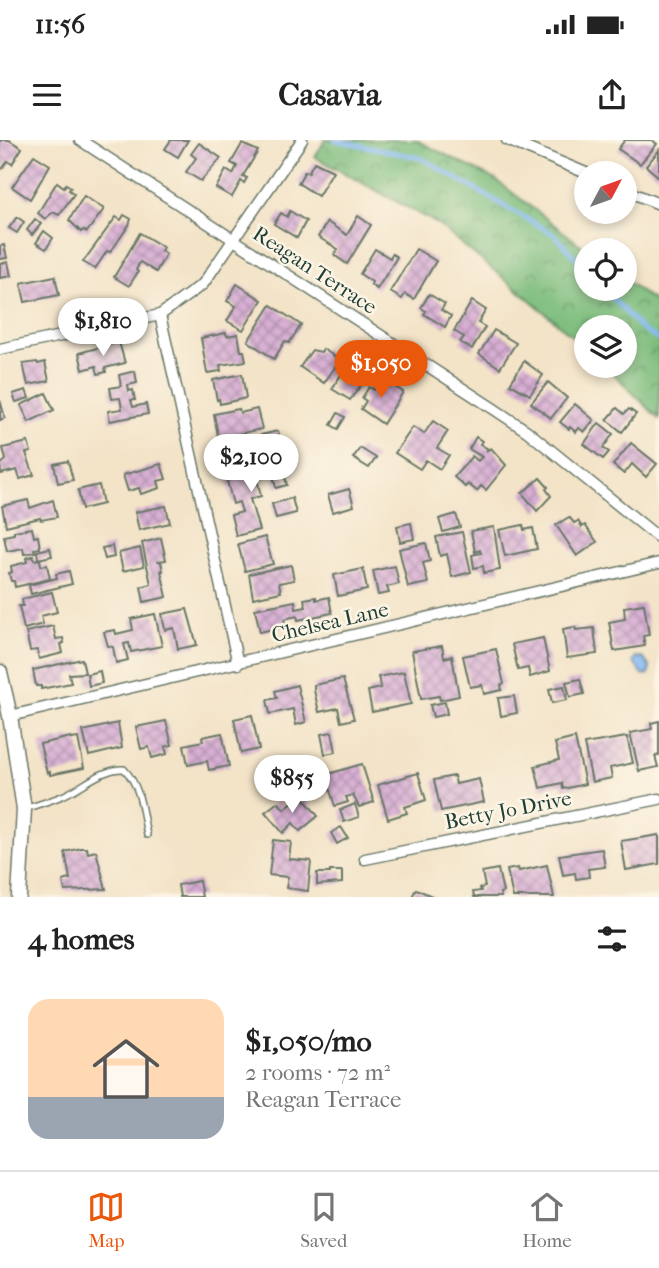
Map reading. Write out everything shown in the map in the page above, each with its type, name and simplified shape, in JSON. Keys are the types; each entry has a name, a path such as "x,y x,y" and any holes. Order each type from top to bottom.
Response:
{"street":[{"name":"Reagan Terrace","path":"80,140 527,431 659,538"},
{"path":"0,349 160,315 202,284 302,140"},
{"path":"507,140 574,168"},
{"path":"637,195 659,204"},
{"path":"160,315 238,664"},
{"name":"Chelsea Lane","path":"10,716 659,563"},
{"path":"0,672 10,716 24,809 19,897"},
{"name":"Betty Jo Drive","path":"365,859 659,799"}],"lane":[{"path":"24,809 63,796 98,776 124,769 138,790 147,835"}],"green space":[{"path":"325,140 416,140 496,180 574,240 574,301 637,301 637,289 659,305 659,419 618,378 637,378 637,315 574,315 574,338 436,223 315,157"}],"water":[{"path":"636,657 644,659 650,668 648,675 643,675 633,662"}],"building":[{"path":"0,140 9,140 22,148 12,164 8,161 2,169 0,168"},
{"path":"171,140 188,140 178,157 165,149"},
{"path":"625,140 652,140 657,144 640,164 618,149"},
{"path":"199,143 221,158 201,181 186,172 196,158 191,154"},
{"path":"242,144 258,151 243,176 247,178 244,183 241,181 232,197 216,188 226,170 233,174 237,166 231,163"},
{"path":"659,150 659,177 646,166"},
{"path":"34,155 50,165 30,199 12,187"},
{"path":"314,162 333,171 318,196 298,183"},
{"path":"57,182 64,187 66,184 71,187 69,190 74,194 59,215 53,212 45,219 38,213"},
{"path":"84,196 104,209 87,232 81,232 69,220"},
{"path":"290,211 306,221 297,238 274,224 281,213 287,217"},
{"path":"124,215 131,219 129,225 110,252 107,251 95,269 83,262 116,217 121,220"},
{"path":"358,216 371,225 347,264 334,255 338,249 318,237 327,222 347,235"},
{"path":"17,217 24,222 17,233 9,228"},
{"path":"35,219 41,224 32,235 27,230"},
{"path":"44,231 53,238 46,249 36,243"},
{"path":"140,233 163,247 161,251 166,254 156,272 140,262 136,270 138,272 129,286 114,277"},
{"path":"4,245 7,258 0,259 0,246"},
{"path":"375,249 390,258 392,254 397,257 377,289 360,274"},
{"path":"416,249 436,261 414,299 405,294 402,299 390,292"},
{"path":"8,262 11,276 0,278 0,264"},
{"path":"55,276 59,295 25,302 21,283"},
{"path":"237,284 262,300 243,330 227,321 236,306 227,301"},
{"path":"429,294 445,304 441,310 451,316 445,327 424,314 426,311 421,308"},
{"path":"472,301 486,310 478,323 485,327 472,349 460,342 464,337 454,331"},
{"path":"271,305 301,325 289,343 285,341 274,359 248,341"},
{"path":"494,330 516,343 500,368 479,354"},
{"path":"226,333 227,336 238,334 246,361 220,365 221,371 207,373 201,338"},
{"path":"119,342 125,363 105,368 106,372 98,374 96,366 83,370 79,353"},
{"path":"323,349 340,360 324,383 300,367 312,350 321,352"},
{"path":"524,361 543,375 530,395 510,384"},
{"path":"45,362 49,381 28,385 23,364"},
{"path":"349,362 368,376 350,400 332,389"},
{"path":"135,371 137,383 128,385 129,391 133,390 133,407 146,404 148,414 110,421 108,411 122,409 120,398 112,399 110,388 121,386 119,375"},
{"path":"242,374 246,398 220,404 213,380"},
{"path":"382,378 403,392 383,424 361,409 366,401 362,398 369,387 374,390 377,385 374,383"},
{"path":"548,382 567,398 551,418 531,403"},
{"path":"26,390 29,398 16,402 13,394"},
{"path":"46,393 54,410 29,422 21,405"},
{"path":"0,400 5,418 0,420"},
{"path":"575,404 594,420 584,432 579,428 576,432 560,422"},
{"path":"617,408 624,414 629,409 636,414 622,432 607,420"},
{"path":"239,409 240,413 257,409 262,429 218,436 214,414"},
{"path":"338,413 345,417 338,429 331,425"},
{"path":"433,421 448,431 437,448 449,455 440,469 426,460 420,469 395,453 413,427 424,434"},
{"path":"599,423 613,434 603,448 609,452 603,459 584,444"},
{"path":"278,431 282,451 267,454 266,447 232,455 229,443 253,438 255,445 263,443 261,435"},
{"path":"476,437 482,441 480,444 488,449 486,451 491,448 506,465 486,490 481,486 477,491 468,484 465,487 454,477 472,456 478,461 482,457 469,449"},
{"path":"28,442 31,452 26,453 34,475 20,479 17,470 1,474 0,465 6,460 3,448"},
{"path":"631,443 657,464 646,477 632,464 624,474 613,465"},
{"path":"360,448 376,458 369,468 353,458"},
{"path":"68,461 73,480 58,483 54,464"},
{"path":"286,463 288,472 284,473 287,485 276,488 273,475 257,479 261,496 250,499 259,530 236,536 231,515 242,512 239,502 233,504 226,477"},
{"path":"161,464 166,479 158,481 160,488 141,494 139,488 128,491 123,475"},
{"path":"540,478 548,487 546,489 551,496 537,511 522,493"},
{"path":"99,485 103,504 82,509 78,490"},
{"path":"349,489 354,506 333,512 328,495"},
{"path":"292,498 296,513 276,518 272,504"},
{"path":"28,500 30,508 53,500 57,517 6,526 2,506"},
{"path":"166,506 170,523 139,530 135,512"},
{"path":"456,514 460,527 443,532 439,519"},
{"path":"569,517 574,523 578,521 582,527 585,525 597,542 577,556 556,525"},
{"path":"411,523 414,539 400,542 397,526"},
{"path":"523,525 524,530 533,528 537,549 505,556 499,530"},
{"path":"494,527 500,570 484,573 483,566 474,568 472,555 481,553 480,550 475,552 471,531"},
{"path":"32,528 34,537 38,536 40,548 24,554 23,548 7,551 4,536"},
{"path":"462,532 471,572 452,577 447,554 440,556 436,537"},
{"path":"265,537 273,564 245,571 238,544"},
{"path":"161,538 166,560 159,561 167,597 144,602 141,587 151,584 142,543"},
{"path":"426,543 430,561 423,563 428,583 408,587 399,549"},
{"path":"112,546 114,557 105,559 102,548"},
{"path":"50,548 52,556 38,559 37,551"},
{"path":"140,548 144,566 123,571 119,553"},
{"path":"33,556 34,560 40,559 41,566 47,565 50,579 15,587 9,573 12,572 11,566 27,562 26,558"},
{"path":"291,565 294,580 279,583 281,592 253,598 249,574"},
{"path":"395,566 399,584 387,587 389,593 378,595 373,571"},
{"path":"363,569 367,590 338,596 334,575"},
{"path":"69,571 72,584 31,594 29,585 57,578 56,574"},
{"path":"52,592 57,612 41,616 43,624 24,629 19,606 23,606 22,599"},
{"path":"316,597 316,600 329,597 332,613 298,620 297,616 284,619 286,626 260,632 255,609 295,601 296,609 306,607 304,599"},
{"path":"644,604 649,635 643,636 645,646 614,651 609,622 625,619 624,607"},
{"path":"187,609 197,645 178,649 174,628 165,630 162,614"},
{"path":"155,614 162,646 131,652 129,643 124,644 128,660 116,663 113,647 108,646 104,632 115,630 116,634 133,630 131,619"},
{"path":"53,626 56,639 63,638 63,653 39,659 37,650 30,651 26,632"},
{"path":"575,627 576,630 594,628 597,654 567,658 563,629"},
{"path":"543,638 550,671 530,677 528,668 518,670 512,644"},
{"path":"442,646 444,658 452,656 459,696 440,700 439,696 421,699 412,651"},
{"path":"496,649 504,684 501,685 502,690 484,694 482,685 470,687 463,656"},
{"path":"82,659 85,673 69,674 71,683 41,689 41,686 36,686 33,670"},
{"path":"100,671 102,683 89,686 87,674"},
{"path":"404,672 411,704 372,712 368,691 381,688 378,677"},
{"path":"343,679 354,719 341,722 338,708 319,712 314,685"},
{"path":"580,679 584,694 570,697 566,682"},
{"path":"297,685 306,722 296,725 293,709 270,714 267,700 277,698 275,691"},
{"path":"564,686 567,700 552,703 549,689"},
{"path":"514,696 517,713 501,716 498,698"},
{"path":"445,702 447,714 433,717 430,705"},
{"path":"252,715 259,749 241,753 234,719"},
{"path":"166,721 172,745 165,747 167,754 152,758 149,747 141,749 136,727"},
{"path":"659,721 659,755 655,756 658,767 639,771 630,733 652,729 651,723"},
{"path":"118,723 122,748 89,756 83,731"},
{"path":"332,732 336,752 325,754 321,734"},
{"path":"222,733 229,766 209,770 207,761 188,765 184,745 203,741 202,737"},
{"path":"627,737 633,763 610,768 612,778 592,782 584,744"},
{"path":"78,738 84,768 50,775 50,772 47,773 40,744"},
{"path":"575,738 585,784 563,789 562,783 540,788 535,766 559,760 555,743"},
{"path":"362,764 374,802 359,807 353,795 346,797 348,802 335,806 325,775"},
{"path":"418,773 426,800 405,807 407,813 388,819 378,785"},
{"path":"454,776 456,784 479,779 484,802 441,811 434,780"},
{"path":"301,795 318,816 300,831 293,823 283,833 265,812 278,802 284,809"},
{"path":"355,804 359,817 344,822 340,810"},
{"path":"341,827 348,838 337,844 331,833"},
{"path":"659,835 659,864 626,870 621,841"},
{"path":"273,840 291,842 289,859 311,861 308,891 286,888 288,877 269,875"},
{"path":"87,848 88,853 96,851 106,889 65,891 63,881 70,879 65,852"},
{"path":"602,849 605,867 588,869 589,877 576,879 575,873 563,875 559,855"},
{"path":"547,865 554,897 513,897 507,870 518,868 519,871"},
{"path":"498,869 503,892 500,893 501,897 474,897 473,892 481,891 480,888 485,887 482,872"},
{"path":"342,871 342,883 317,885 317,873"},
{"path":"199,881 202,897 180,897 178,885"},
{"path":"416,889 434,897 412,897"}],"waterway":[{"path":"335,140 421,158 555,235 574,256"},
{"path":"615,301 642,330 659,340"}]}
